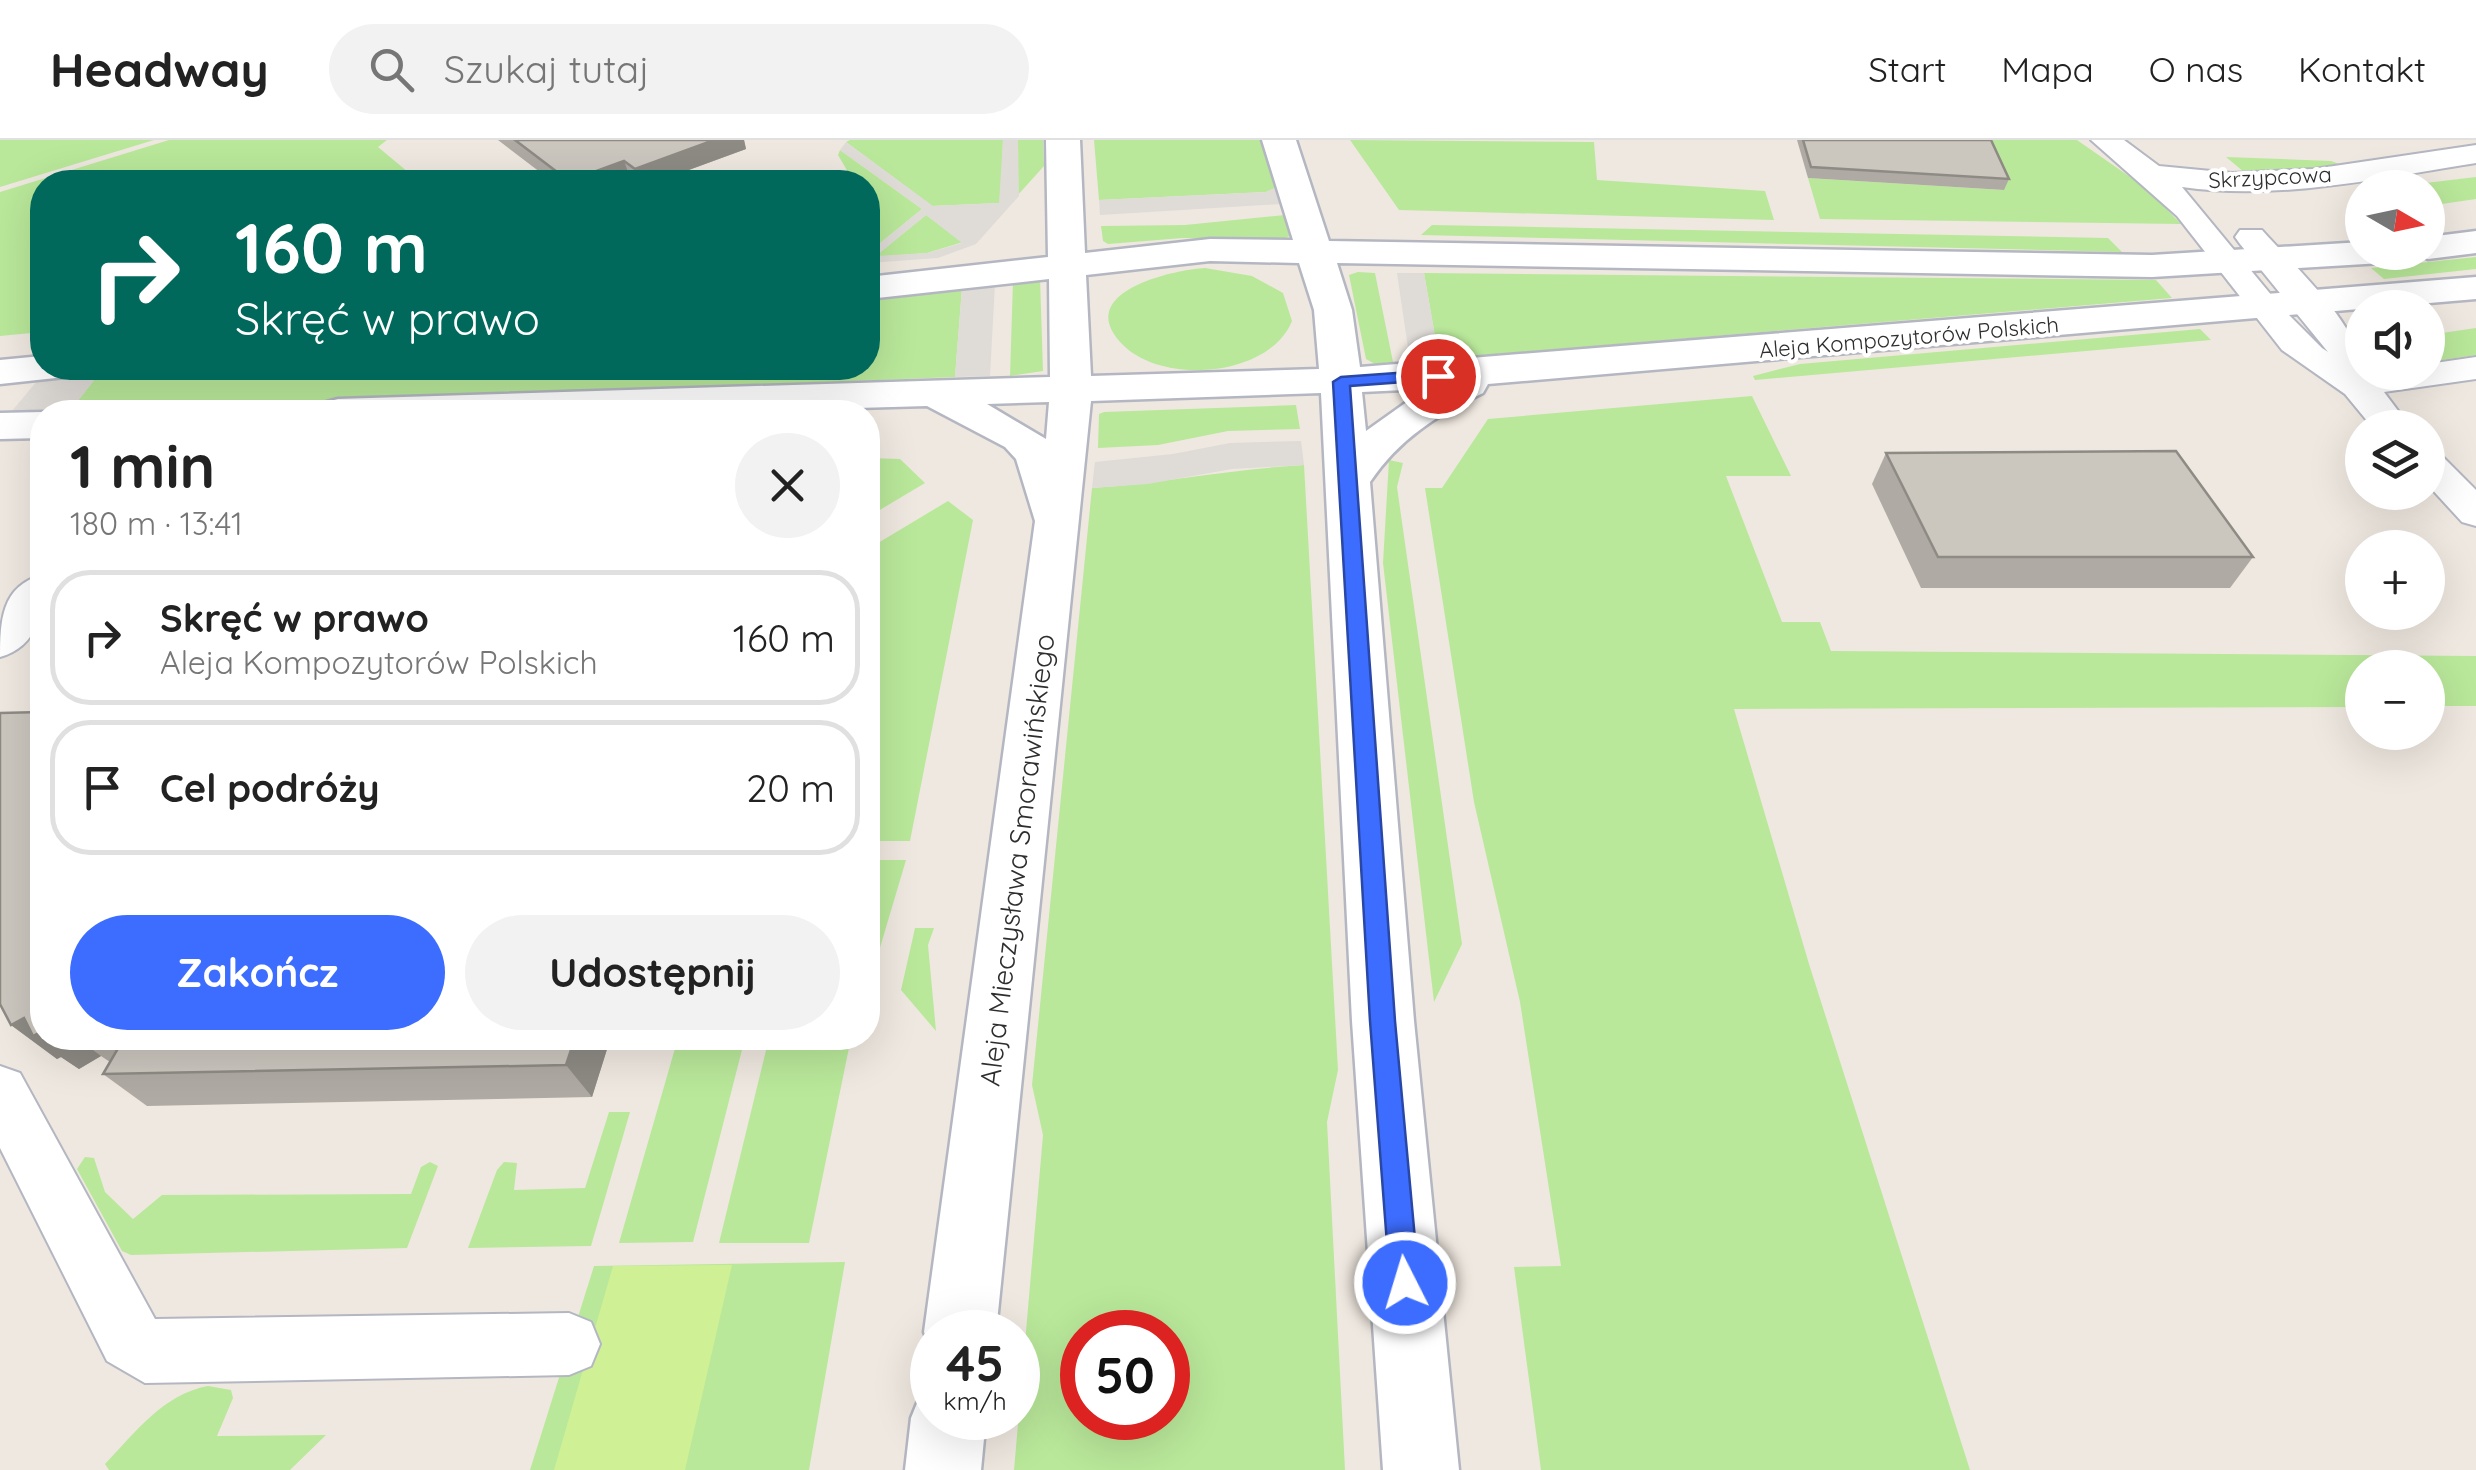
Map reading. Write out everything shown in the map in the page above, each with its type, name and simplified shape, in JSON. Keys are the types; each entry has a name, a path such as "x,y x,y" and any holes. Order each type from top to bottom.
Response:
{"street":[{"path":"1063,140 1065,263"},
{"path":"1280,140 1333,310 1341,382 1382,1021 1421,1470"},
{"path":"2105,140 2160,168"},
{"path":"2131,140 2160,168 2297,346 2345,379"},
{"name":"Skrzypcowa","path":"2160,168 2239,153 2410,165"},
{"name":"Skrzypcowa","path":"2160,168 2194,182 2284,180 2476,154"},
{"path":"2194,182 2272,262 2345,353"},
{"path":"1304,209 1406,253"},
{"path":"975,275 1038,242 1064,210"},
{"path":"2445,246 2476,242"},
{"path":"880,287 1170,252 1316,251 1970,264 2234,264 2345,255"},
{"name":"Aleja Mieczysława Smorawińskiego","path":"963,1310 1071,387 1065,263"},
{"name":"Aleja Kompozytorów Polskich","path":"1071,387 1341,382 2476,288"},
{"path":"2445,373 2476,368"},
{"path":"0,372 30,370"},
{"path":"1349,480 1388,428 1413,409 1497,371"},
{"path":"675,400 1071,387"},
{"path":"2361,390 2378,410"},
{"path":"928,391 1020,438 1037,455 1056,526"},
{"path":"0,426 30,425"},
{"path":"2445,481 2476,513"},
{"path":"0,642 30,603"},
{"path":"0,1091 129,1339 145,1350 569,1344"},
{"path":"943,1470 946,1440"}],"green space":[{"path":"0,140 154,140 56,170 30,170 30,178 0,187"},
{"path":"169,140 387,140 378,147 406,170 72,170"},
{"path":"1003,140 1001,199 999,203 932,206 846,142"},
{"path":"1018,140 1043,140 1044,166 1017,196"},
{"path":"1094,140 1261,140 1277,187 1266,192 1099,200"},
{"path":"1350,140 1594,142 1597,180 1765,191 1774,220 1399,210"},
{"path":"1982,140 2077,140 2146,188 2181,224 1820,219 1808,178 2003,190"},
{"path":"840,150 868,170 847,170 838,155"},
{"path":"2226,157 2331,161 2345,166 2253,173 2244,172"},
{"path":"2476,177 2476,199 2445,204 2445,181"},
{"path":"880,179 922,209 880,243"},
{"path":"30,183 30,333 0,336 0,192"},
{"path":"926,215 963,242 927,253 880,257 880,252"},
{"path":"1285,215 1292,235 1283,239 1183,238 1108,244 1103,241 1101,226 1185,225"},
{"path":"1432,225 2108,238 2122,252 1421,235"},
{"path":"2476,257 2476,269 2384,279 2373,270 2445,270 2445,260"},
{"path":"1205,268 1252,276 1283,293 1292,321 1280,340 1240,364 1189,370 1141,358 1123,345 1110,327 1109,311 1117,298 1150,280"},
{"path":"1375,273 1393,362 1375,364 1366,359 1349,275"},
{"path":"1424,273 2156,280 2172,298 1439,359"},
{"path":"1040,278 1043,371 1010,376 1013,281"},
{"path":"962,288 955,377 880,380 880,299"},
{"path":"2476,328 2476,355 2445,360 2445,333"},
{"path":"2200,329 2211,340 1755,380 1753,376 1800,364"},
{"path":"94,380 877,380 356,400 79,400"},
{"path":"1752,396 1791,476 1726,476 1782,622 1820,622 1831,651 2345,655 2345,707 1734,709 1809,964 1970,1470 1541,1470 1514,1267 1561,1266 1520,1002 1474,802 1425,488 1442,488 1488,419"},
{"path":"1296,405 1300,429 1228,431 1158,445 1098,448 1099,414 1104,412"},
{"path":"880,458 900,459 925,483 880,510"},
{"path":"1389,460 1403,463 1397,487 1462,944 1434,1002 1383,563"},
{"path":"1304,465 1338,1070 1327,1122 1345,1470 1014,1470 1017,1440 1040,1440 1040,1310 1028,1310 1043,1135 1032,1085 1092,488"},
{"path":"948,501 973,520 910,841 880,841 880,542"},
{"path":"2445,656 2476,656 2476,706 2445,706"},
{"path":"880,860 906,860 880,948"},
{"path":"915,928 934,928 928,945 936,1031 901,990"},
{"path":"675,1050 742,1050 693,1242 619,1243"},
{"path":"766,1050 849,1050 809,1243 719,1243"},
{"path":"609,1112 630,1112 591,1246 468,1248 497,1170 504,1162 517,1163 514,1190 585,1188"},
{"path":"85,1157 94,1158 105,1192 133,1219 162,1195 411,1194 421,1167 430,1162 438,1166 407,1248 131,1255 122,1251 77,1169"},
{"path":"845,1262 809,1470 530,1470 594,1266"},
{"path":"732,1265 685,1470 554,1470 613,1266"},
{"path":"208,1386 231,1390 233,1398 217,1436 326,1435 290,1470 109,1470 105,1464 151,1416 177,1397"}],"shaded area":[{"path":"1003,140 1018,140 1019,196 976,244 938,258 880,262 880,256 927,253 962,243 926,215 880,253 880,243 922,209 880,179 880,170 868,170 840,150 846,142 933,206 999,203"},
{"path":"1277,187 1282,204 1100,215 1099,200 1266,192"},
{"path":"1397,273 1424,273 1439,359 1410,361"},
{"path":"995,283 990,376 955,377 962,288"},
{"path":"38,380 94,380 79,400 30,400 30,412 11,412"},
{"path":"1301,441 1304,465 1232,469 1148,484 1092,488 1095,462 1230,443"}],"building":[{"path":"515,140 714,140 635,169 624,161 599,170 555,170"},
{"path":"1803,140 1991,140 2009,179 1811,167"},
{"path":"2176,451 2253,557 1938,557 1886,453"},
{"path":"30,712 30,1030 24,1018 11,1025 0,1004 0,713"},
{"path":"117,1050 571,1050 566,1065 103,1074"}],"route":[{"path":"1405,1283 1382,1021 1341,382 1438,376"}]}
